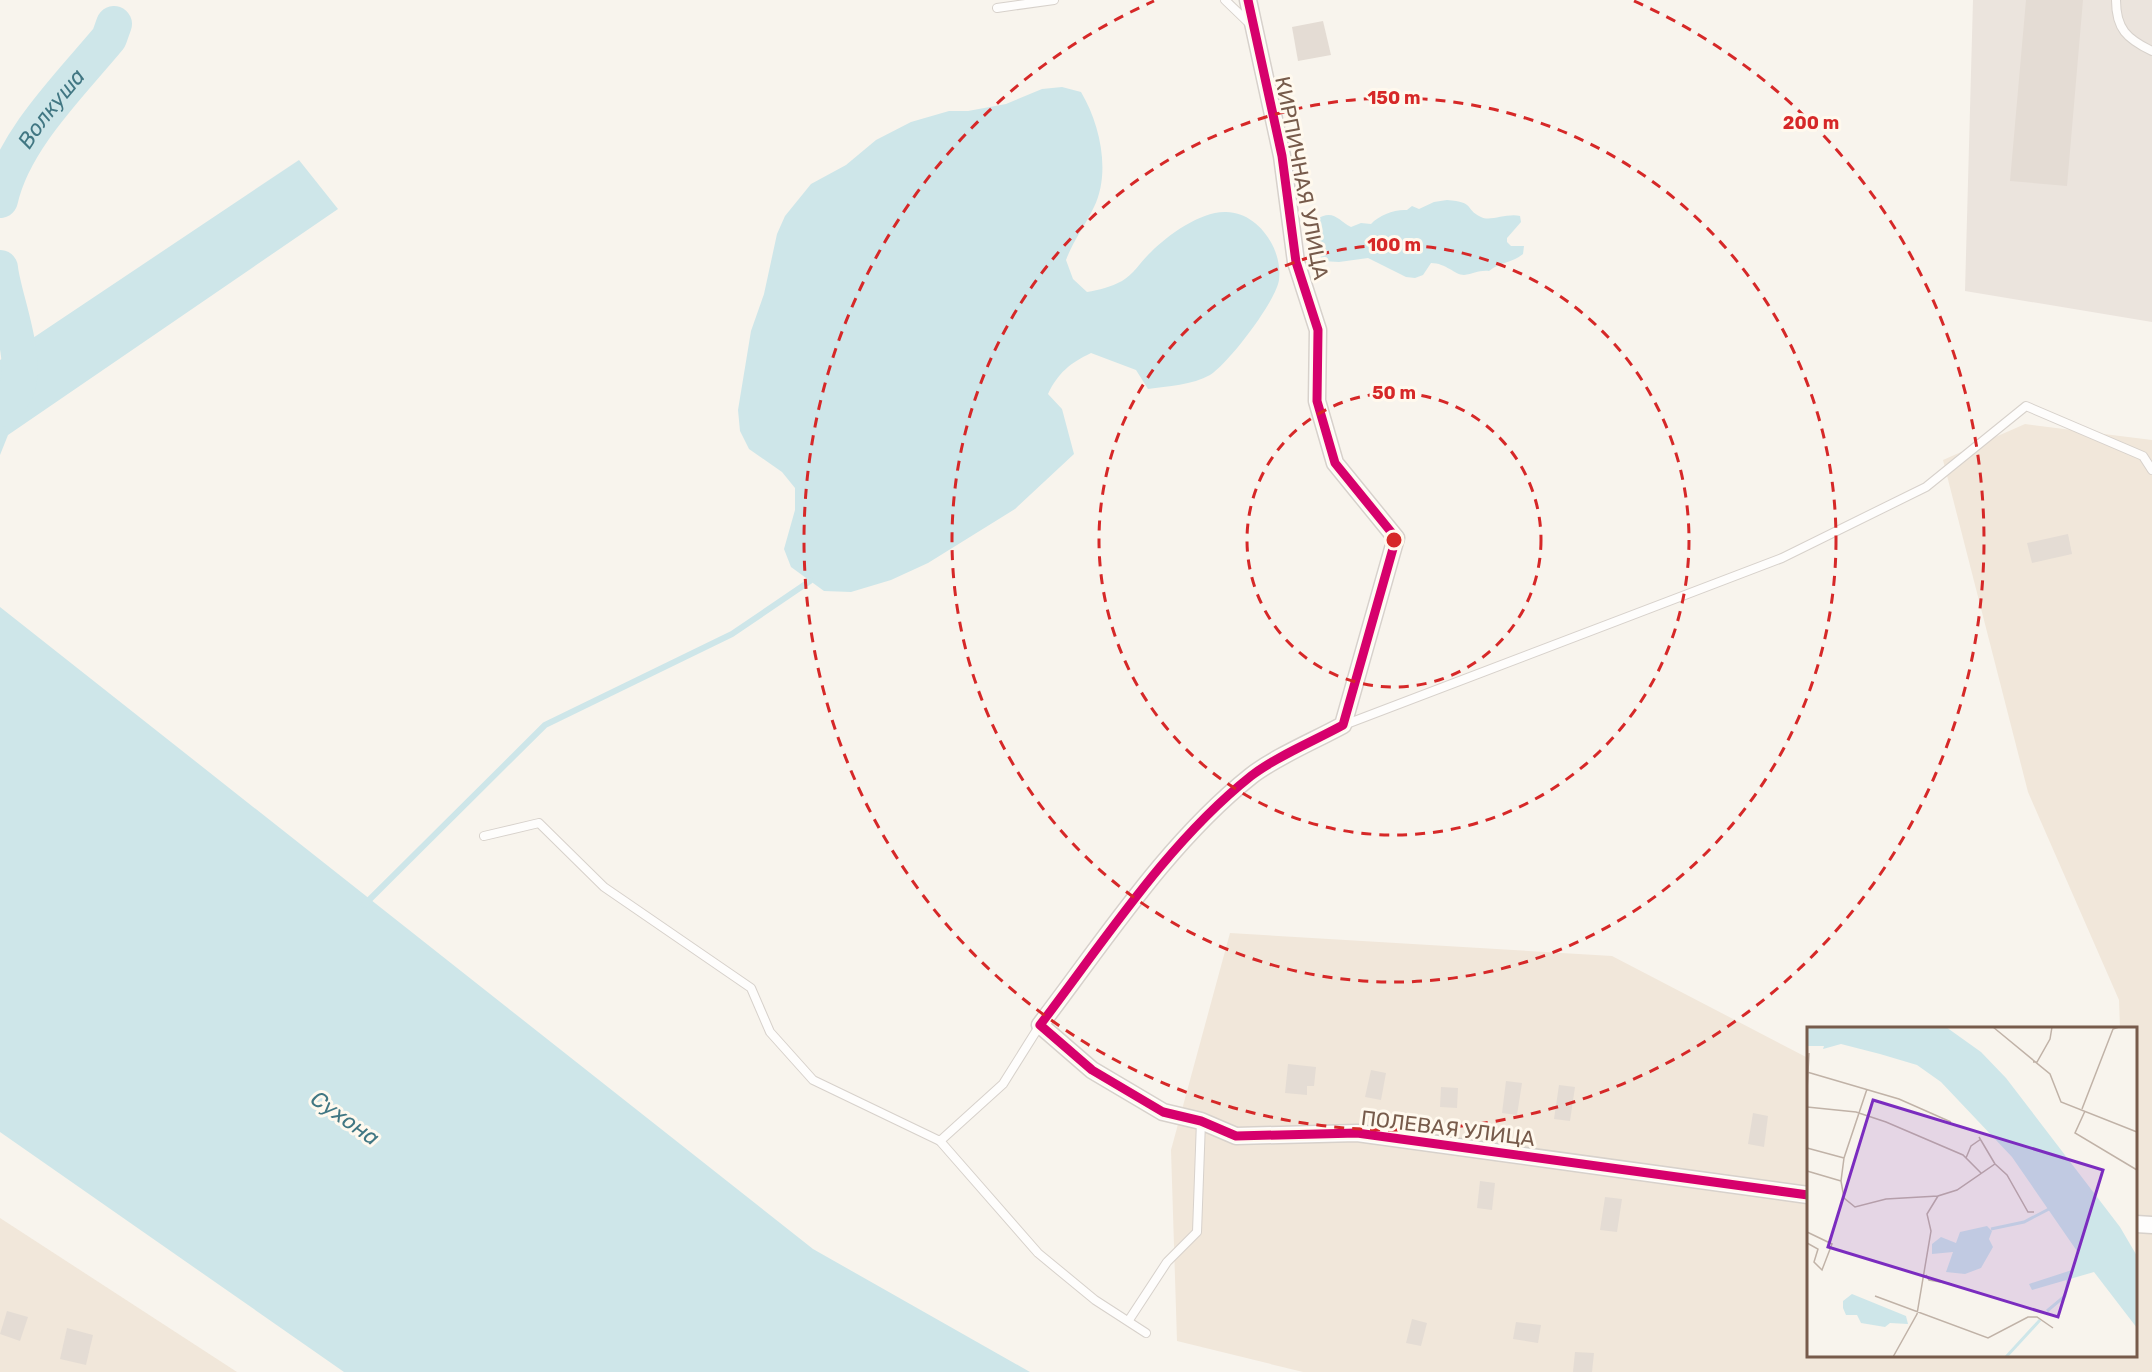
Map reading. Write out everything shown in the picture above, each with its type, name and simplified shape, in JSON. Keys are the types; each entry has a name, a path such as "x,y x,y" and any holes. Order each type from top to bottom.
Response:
{"street":[{"name":"КИРПИЧНАЯ УЛИЦА","path":"1248,0 1282,156 1296,262 1318,330 1317,401 1335,463 1396,538 1343,725"},
{"path":"1040,1025 1141,893 1201,821 1253,774 1343,725"},
{"name":"ПОЛЕВАЯ УЛИЦА","path":"1040,1025 1092,1070 1163,1112 1202,1121 1236,1136 1357,1133 1807,1195"},
{"path":"2137,1224 2152,1225"}],"lane":[{"path":"997,8 1054,0"},
{"path":"1225,0 1254,28"},
{"path":"2116,0 2117,22 2123,33 2133,42 2152,51"},
{"path":"1343,725 1782,558 1926,487 2026,406 2143,456 2152,470"},
{"path":"484,836 539,823 604,887 751,988 770,1032 813,1080 940,1141 1038,1253 1095,1300 1146,1333"},
{"path":"940,1141 1003,1084 1040,1025"},
{"path":"1129,1320 1167,1262 1197,1232 1202,1121"}],"shaded area":[{"path":"1973,0 2152,0 2152,322 1965,291"},
{"path":"2025,424 2152,440 2152,1372 1303,1372 1177,1341 1171,1150 1230,933 1612,956 1807,1057 1807,1357 2137,1357 2137,1027 2120,1027 2119,1000 2028,792 1943,460"},
{"path":"0,1218 237,1372 0,1372"}],"water":[{"path":"1062,87 1081,92 1088,105 1098,133 1102,164 1102,179 1094,207 1066,260 1073,279 1087,292 1118,283 1130,275 1166,238 1206,215 1226,212 1248,218 1266,234 1277,256 1279,280 1276,290 1261,316 1228,358 1210,375 1196,381 1148,389 1136,370 1091,353 1077,361 1060,374 1048,394 1062,409 1074,454 1015,509 928,563 891,580 851,592 824,591 791,567 784,549 795,510 795,488 782,472 749,449 740,431 738,410 751,331 764,294 777,234 785,216 811,184 846,165 876,140 911,122 949,111 968,111 1006,104 1042,89"},
{"path":"299,160 338,209 8,435 0,455 0,360"},
{"path":"1447,200 1462,202 1476,214 1485,218 1520,216 1521,222 1507,238 1507,242 1511,246 1524,246 1523,254 1489,271 1464,275 1431,263 1423,275 1415,278 1406,277 1368,258 1339,262 1322,261 1316,243 1318,238 1313,230 1315,220 1321,217 1331,215 1351,227 1361,223 1371,224 1378,218 1397,210 1407,210 1412,206 1419,209 1434,202"},
{"name":"Сухона","path":"0,607 813,1249 1030,1372 344,1372 0,1132"}],"building":[{"path":"2026,0 2083,0 2067,186 2010,181"},
{"path":"1323,21 1331,55 1298,61 1292,27"},
{"path":"2068,534 2072,554 2032,563 2027,543"},
{"path":"1288,1064 1316,1067 1314,1086 1307,1086 1307,1095 1285,1093"},
{"path":"1371,1070 1386,1073 1381,1100 1365,1097"},
{"path":"1506,1081 1522,1083 1517,1115 1502,1113"},
{"path":"1559,1085 1575,1087 1570,1121 1554,1119"},
{"path":"1441,1087 1458,1088 1457,1108 1440,1107"},
{"path":"1753,1113 1768,1116 1764,1147 1748,1144"},
{"path":"1480,1181 1495,1183 1492,1210 1477,1208"},
{"path":"1605,1197 1622,1199 1617,1232 1600,1230"},
{"path":"7,1311 28,1317 20,1341 0,1334"},
{"path":"1412,1319 1427,1323 1421,1346 1406,1343"},
{"path":"1516,1322 1541,1325 1538,1343 1513,1339"},
{"path":"67,1328 93,1335 86,1365 60,1359"},
{"path":"1575,1352 1594,1353 1592,1372 1573,1372"}],"waterway":[{"name":"Волкуша","path":"0,200 17,156 30,135 61,94 109,38 114,24"},
{"name":"Волкуша","path":"0,268 15,333 20,368 13,396 0,409"},
{"path":"364,905 545,725 732,634 810,581"}],"cycle path":[{"path":"1248,0 1282,156 1296,262 1318,330 1317,401 1335,463 1396,538 1343,725 1261,769 1220,802 1164,862 1138,894 1040,1025 1092,1070 1163,1112 1201,1121 1236,1136 1357,1133 1807,1195"}]}
